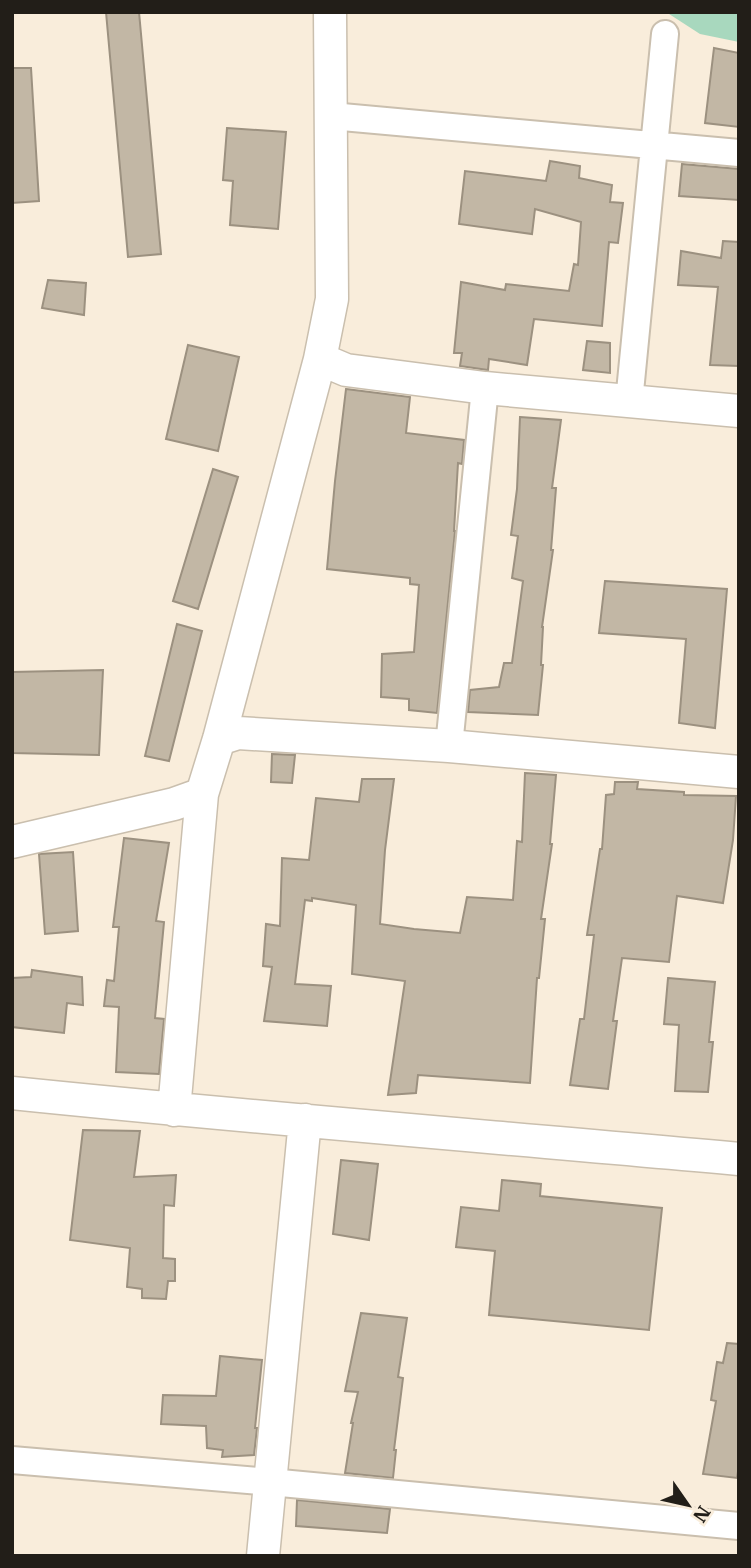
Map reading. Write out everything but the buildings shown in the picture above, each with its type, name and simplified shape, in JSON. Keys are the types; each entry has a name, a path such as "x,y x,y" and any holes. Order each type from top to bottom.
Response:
{"street":[{"path":"174,1110 202,793 219,739 320,359 332,299 330,12"},
{"path":"629,402 665,34"},
{"path":"331,116 739,153"},
{"path":"320,359 346,370 485,388 739,411"},
{"path":"449,746 485,388"},
{"path":"219,739 238,733 449,746 739,772"},
{"path":"12,842 174,804 202,793"},
{"path":"12,1093 174,1110 739,1159"},
{"path":"263,1556 305,1120"},
{"path":"12,1460 739,1526"}],"green space":[{"path":"666,12 739,12 739,42 700,34"}]}
